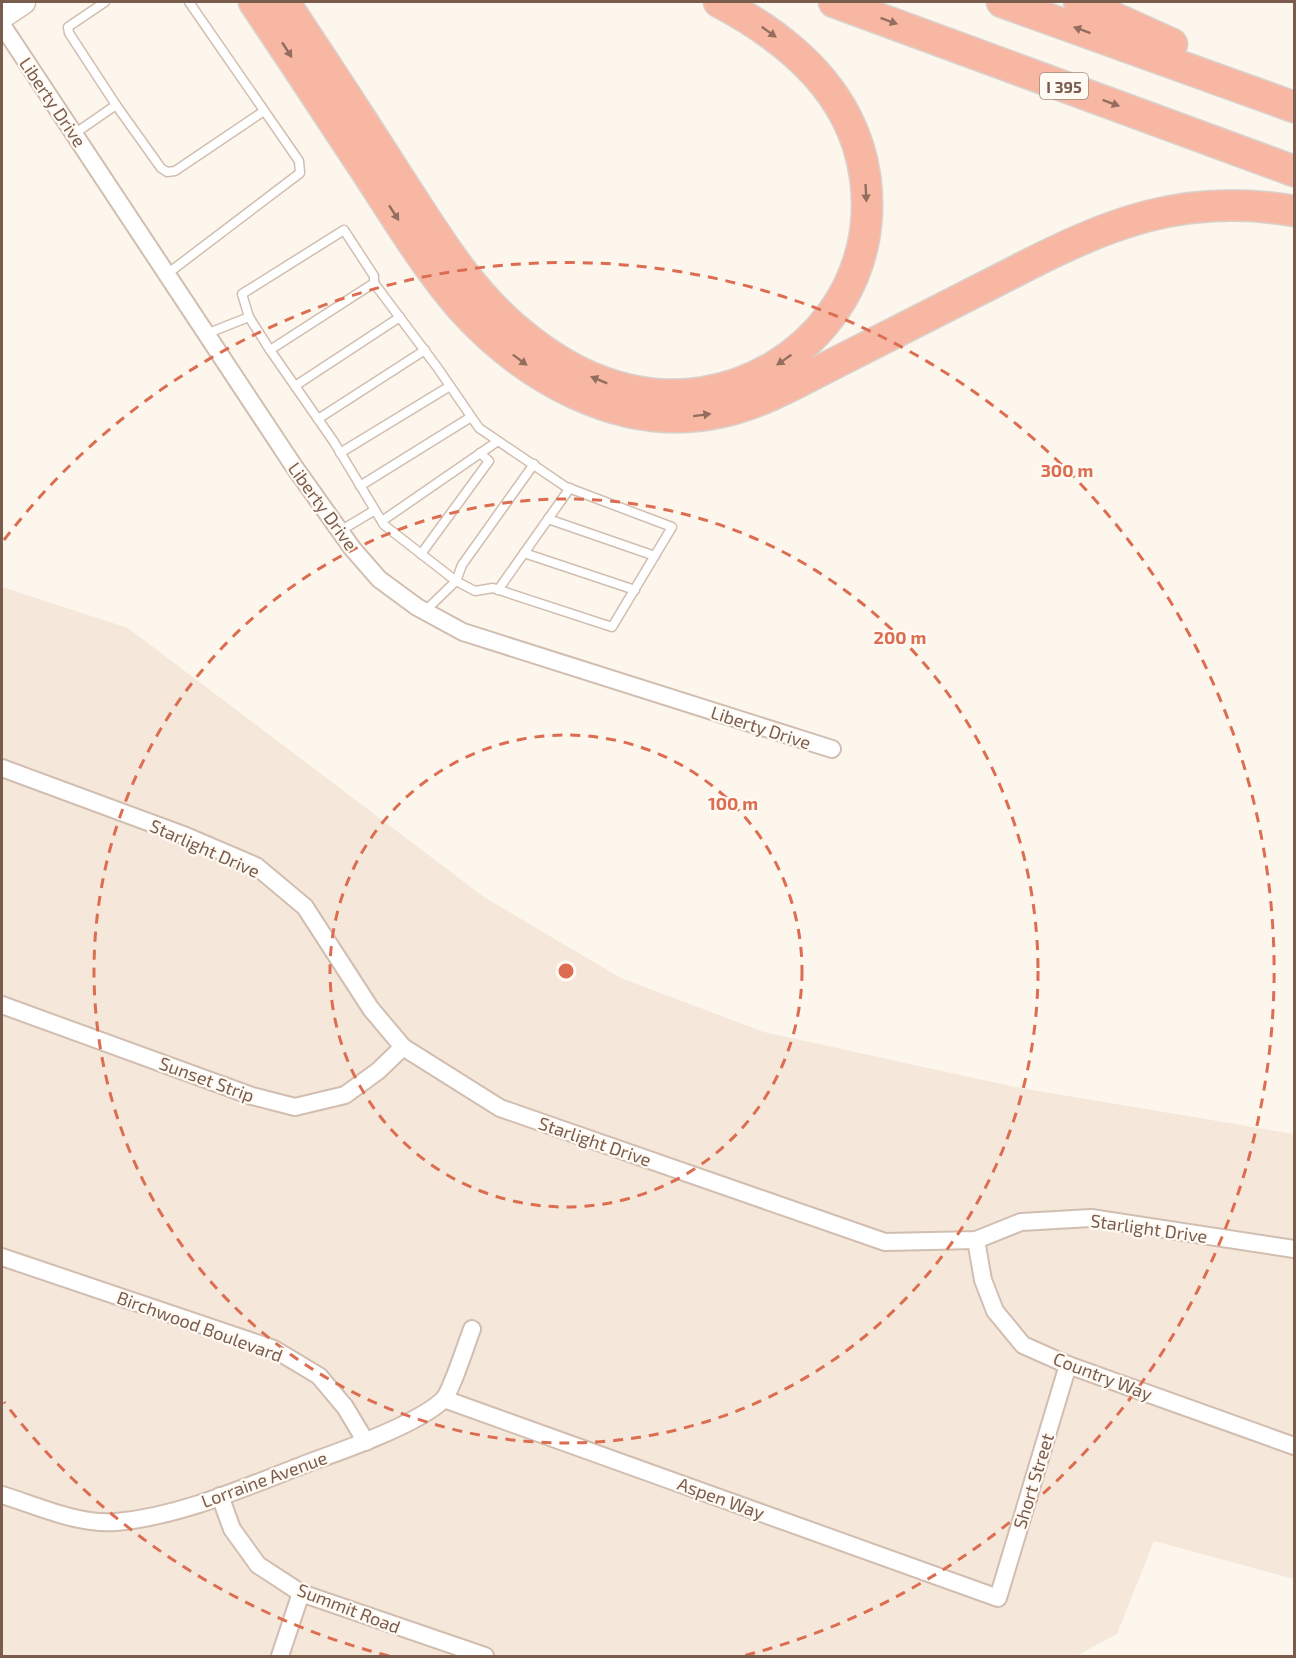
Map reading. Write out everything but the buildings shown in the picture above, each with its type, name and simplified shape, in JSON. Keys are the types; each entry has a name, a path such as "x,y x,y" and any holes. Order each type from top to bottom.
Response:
{"highway":[{"path":"254,2 408,236 461,307 493,339 541,375 588,399 632,413 690,417 719,413 755,402 1047,255 1129,221 1164,211 1200,205 1247,205 1294,211"},
{"path":"284,2 454,263 495,310 540,348 586,375 625,389 681,395 720,390 746,381 771,369 807,343 834,311 847,289 861,250 866,226 866,187 862,162 850,126 836,100 814,72 786,45 754,22 719,2"},
{"name":"I 395","path":"834,2 1294,171"},
{"path":"1002,2 1294,107"},
{"path":"1079,2 1294,101"}],"main road":[{"path":"2,16 23,2"}],"street":[{"name":"Liberty Drive","path":"2,25 206,334 340,531 379,579 426,611 463,632 832,749"},
{"name":"Starlight Drive","path":"2,768 186,836 256,866 305,907 370,1009 402,1047 500,1108 885,1242 975,1240 1021,1222 1091,1218 1294,1250"},
{"name":"Sunset Strip","path":"2,1005 252,1096 295,1107 345,1095 378,1071 402,1047"},
{"name":"Country Way","path":"975,1240 983,1280 995,1311 1023,1345 1068,1365 1294,1446"},
{"name":"Birchwood Boulevard","path":"2,1257 274,1349 319,1376 345,1407 366,1442"},
{"path":"444,1399 472,1329"},
{"name":"Short Street","path":"998,1598 1068,1365"},
{"name":"Lorraine Avenue","path":"2,1495 88,1521 107,1522 167,1511 220,1496 366,1442 409,1421 444,1399"},
{"name":"Aspen Way","path":"444,1399 998,1598"},
{"name":"Summit Road","path":"220,1496 232,1529 258,1565 302,1593 485,1656"},
{"path":"280,1656 302,1593"}],"lane":[{"path":"105,2 68,27 69,33 161,168 167,172 175,171 264,111"},
{"path":"167,274 300,173 299,161 189,2"},
{"path":"74,134 116,105"},
{"path":"344,230 374,276 374,283 425,350 479,428 570,488 672,527 612,627 498,590 475,591 456,582 382,521 318,419 249,317 242,294 344,230"},
{"path":"270,350 374,283"},
{"path":"206,334 249,317"},
{"path":"295,386 399,317"},
{"path":"318,419 425,350"},
{"path":"340,453 450,386"},
{"path":"360,486 471,417"},
{"path":"382,521 498,441"},
{"path":"421,554 489,461 480,453"},
{"path":"426,611 456,582 462,565 534,464"},
{"path":"498,590 570,488"},
{"path":"340,531 375,510"},
{"path":"548,519 655,556"},
{"path":"524,553 634,590"}],"shaded area":[{"path":"2,587 128,628 484,897 621,978 764,1032 1015,1087 1294,1134 1294,1579 1154,1541 1117,1634 1076,1656 2,1656"}]}
